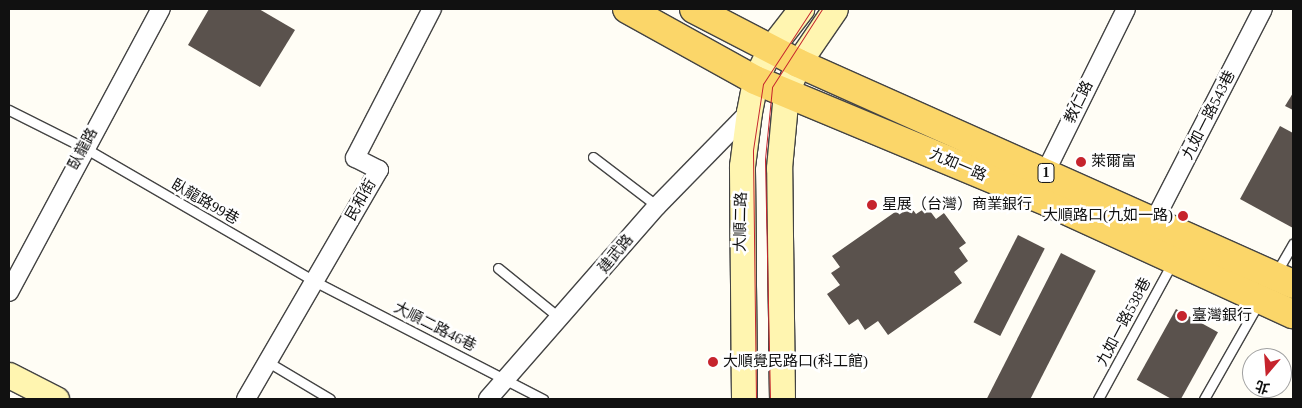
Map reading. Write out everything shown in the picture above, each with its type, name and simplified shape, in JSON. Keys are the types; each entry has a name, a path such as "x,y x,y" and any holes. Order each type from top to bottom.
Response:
{"main road":[{"name":"九如一路","path":"627,9 755,80 786,93 1039,185 1154,221 1284,280"},
{"name":"九如一路","path":"694,9 1039,185 1175,258 1293,314"}],"street":[{"name":"臥龍路","path":"9,292 83,147 161,9"},
{"name":"民和街","path":"246,399 378,170 355,158 432,9"},
{"name":"大順二路","path":"744,399 742,166 748,112 755,80 770,49 801,9"},
{"path":"782,399 779,168 786,93 798,63 835,9"},
{"name":"教仁路","path":"1039,185 1126,9"},
{"name":"九如一路543巷","path":"1154,221 1263,9"},
{"name":"建武路","path":"488,399 505,377 561,319 656,206 748,112"},
{"path":"9,375 56,399"}],"lane":[{"name":"臥龍路99巷","path":"9,110 83,147 314,281"},
{"path":"593,157 656,206"},
{"path":"1284,280 1293,244"},
{"name":"九如一路538巷","path":"1098,399 1175,258"},
{"path":"498,268 561,319"},
{"name":"大順二路46巷","path":"314,281 505,377 543,399"},
{"path":"1204,399 1261,299"},
{"path":"268,362 330,399"}],"building":[{"path":"209,9 259,9 295,30 260,87 188,45"},
{"path":"1293,93 1293,110 1285,106"},
{"path":"1280,126 1293,133 1293,228 1240,199"},
{"path":"908,203 916,214 927,207 936,219 944,213 966,243 959,248 968,261 954,272 962,283 888,335 878,321 865,330 858,319 849,325 827,294 840,285 831,273 840,267 832,256"},
{"path":"1018,235 1045,249 1000,336 974,322"},
{"path":"1061,253 1096,271 1030,399 987,399"},
{"path":"1176,309 1218,332 1181,399 1171,399 1137,380"}],"tram line":[{"path":"756,399 753,150 763,84 812,9"},
{"path":"770,399 765,159 772,87 822,9"}],"place":[{"name":"萊爾富","path":"1081,162"},
{"name":"星展（台灣）商業銀行","path":"872,205"},
{"name":"大順路口(九如一路)","path":"1183,216"},
{"name":"臺灣銀行","path":"1182,316"},
{"name":"大順覺民路口(科工館)","path":"713,362"}]}
